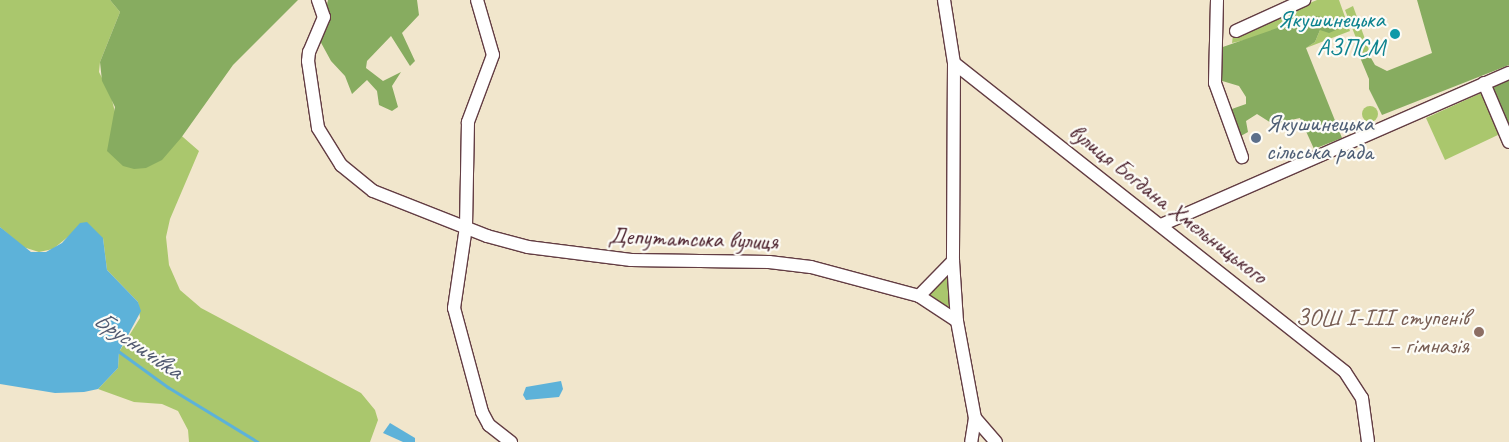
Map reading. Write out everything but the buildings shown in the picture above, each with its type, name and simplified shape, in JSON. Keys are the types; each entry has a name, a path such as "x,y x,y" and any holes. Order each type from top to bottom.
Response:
{"street":[{"name":"Депутатська вулиця","path":"318,0 324,17 308,52 308,71 318,128 330,151 352,176 373,191 466,227 528,247 598,258 655,262 769,262 811,267 919,296 958,321"},
{"path":"477,0 494,55 468,122 466,227 454,308 476,395 489,425 511,442"},
{"path":"944,0 954,63 952,261 958,321 975,418 971,442"},
{"path":"1217,0 1215,82 1242,157"},
{"path":"1236,31 1304,0"},
{"name":"вулиця Богдана Хмельницького","path":"954,63 1345,372 1362,398 1368,442"},
{"path":"1161,226 1509,73"},
{"path":"1484,83 1509,142"},
{"path":"919,296 952,261"},
{"path":"975,418 996,442"}],"green space":[{"path":"0,0 110,0 120,12 100,62 99,72 111,96 116,116 176,131 199,151 170,219 166,237 169,265 180,290 201,308 361,393 375,410 378,420 370,442 189,442 188,430 178,411 162,404 134,402 98,389 118,368 119,352 140,318 138,302 107,270 103,238 69,236 53,249 39,252 23,247 0,227"},
{"path":"110,0 298,0 233,65 181,138 162,160 146,168 134,169 123,166 107,151 115,107 102,81 100,62 120,12"},
{"path":"328,0 417,0 419,15 402,33 415,61 410,66 391,36 367,61 366,68 383,81 401,72 392,86 398,107 392,111 379,105 377,91 367,80 352,94 345,76 331,61 319,39"},
{"path":"1317,0 1339,0 1350,31 1306,48 1315,42 1320,30 1340,18 1232,43 1233,35"},
{"path":"1417,0 1509,0 1509,65 1382,115 1369,89 1369,79 1359,55 1367,51 1375,65 1387,71 1432,53"},
{"path":"1353,6 1369,50 1359,55 1360,48 1345,10"},
{"path":"1312,16 1340,18 1343,27 1329,33 1320,30 1315,42 1306,48 1342,138 1314,149 1300,118 1273,124 1257,114 1246,121 1248,132 1239,137 1229,110 1246,104 1246,97 1239,86 1219,80 1217,49"},
{"path":"1509,78 1509,131 1491,84"},
{"path":"1481,93 1500,134 1445,160 1426,118"},
{"path":"1370,106 1376,108 1378,114 1376,120 1370,122 1364,120 1362,114 1364,108"},
{"path":"953,261 957,321 919,296"}],"water":[{"path":"87,222 103,238 107,270 138,302 141,311 119,352 118,368 98,389 84,392 55,393 0,384 0,227 31,252 46,252 62,243 80,223"},
{"path":"561,381 563,389 559,397 526,400 523,395 526,387"},
{"path":"390,423 415,438 415,442 403,442 383,433"}],"waterway":[{"name":"Брусничівка","path":"117,350 168,387 258,442"}],"place":[{"name":"Якушинецька АЗПСМ","path":"1395,34"},
{"name":"Якушинецька сільська рада","path":"1256,138"},
{"name":"ЗОШ І-ІІІ ступенів – гімназія","path":"1479,332"}]}
